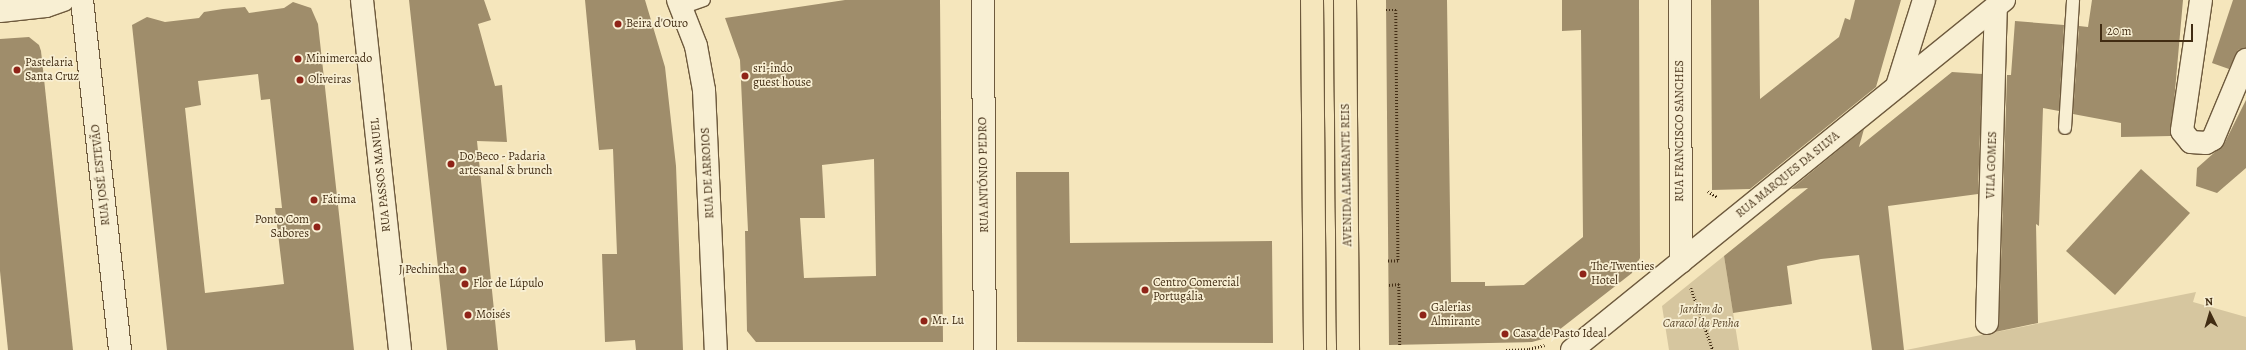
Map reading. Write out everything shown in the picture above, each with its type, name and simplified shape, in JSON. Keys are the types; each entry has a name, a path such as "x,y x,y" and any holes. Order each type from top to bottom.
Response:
{"main road":[{"path":"1312,0 1315,350"},
{"name":"AVENIDA ALMIRANTE REIS","path":"1345,0 1348,350"}],"street":[{"path":"0,11 46,6 63,0"},
{"name":"RUA JOSÉ ESTEVÃO","path":"82,0 120,350"},
{"name":"RUA PASSOS MANUEL","path":"362,0 400,350"},
{"name":"RUA ANTÓNIO PEDRO","path":"983,0 986,350"},
{"name":"RUA FRANCISCO SANCHES","path":"1680,0 1681,262"},
{"path":"1897,86 1924,0"},
{"path":"2201,0 2182,131 2191,142 2206,143 2213,139 2246,60"},
{"name":"RUA DE ARROIOS","path":"680,4 696,46 704,90 716,350"},
{"name":"RUA MARQUES DA SILVA","path":"1572,350 2000,4"},
{"name":"VILA GOMES","path":"1987,323 2000,4"}],"lane":[{"path":"680,4 704,0"},
{"path":"2065,128 2073,0"}],"path":[{"path":"1386,10 1396,10 1398,261 1388,261"},
{"path":"1681,262 1713,350"},
{"path":"1389,284 1399,284 1400,344"},
{"path":"1506,350 1538,348 1550,343"}],"green space":[{"name":"Jardim do Caracol da Penha","path":"1724,256 1739,350 1669,350 1662,306"},
{"path":"2196,292 2193,302 2246,317 2246,350 1906,350"}],"building":[{"path":"409,0 484,0 491,20 478,24 495,86 502,85 507,142 477,141 498,350 447,350"},
{"path":"585,0 645,0 665,67 676,166 683,350 636,350 635,340 605,342 602,254 617,254 613,149 599,150"},
{"path":"845,0 940,0 943,342 756,342 747,331 745,231 748,231 740,60 725,18","holes":["874,159 876,276 804,278 800,218 825,218 822,165"]},
{"path":"1386,0 1447,0 1451,282 1485,282 1485,286 1524,285 1583,237 1581,30 1562,31 1562,0 1639,0 1640,258 1632,273 1550,337 1532,342 1389,345"},
{"path":"1711,0 1759,0 1760,99 1839,37 1845,18 1850,20 1855,0 1901,0 1876,87 1750,189 1712,190"},
{"path":"2092,0 2183,0 2171,136 2121,137 2121,123 2073,114 2079,26 2088,27"},
{"path":"2233,0 2246,0 2246,48 2238,50 2229,69 2212,63"},
{"path":"293,2 311,8 318,24 354,350 167,350 132,25 147,17 165,22 199,18 204,12 223,9 245,7 249,13 284,8","holes":["258,74 261,100 270,99 282,208 275,208 284,284 205,293 185,108 201,105 198,81"]},
{"path":"2015,21 2064,25 2059,111 2043,108 2039,226 2036,224 2038,323 1995,332 1999,323 2007,75 2011,75"},
{"path":"29,37 39,45 41,51 73,350 8,350 0,271 0,39"},
{"path":"1952,72 1982,74 1978,194 1888,206 1904,350 1872,350 1859,255 1821,259 1787,266 1792,304 1733,313 1724,256 1808,188 1791,189 1864,129 1859,147"},
{"path":"2246,100 2246,168 2217,193 2196,186 2197,168 2224,144"},
{"path":"2141,169 2190,213 2115,295 2066,251"},
{"name":"Centro Comercial Portugália","path":"1016,172 1069,172 1070,243 1272,241 1273,343 1017,342"}],"place":[{"name":"Beira d'Ouro","path":"618,24"},
{"name":"Minimercado","path":"298,59"},
{"name":"Pastelaria Santa Cruz","path":"17,70"},
{"name":"sri-indo guest house","path":"745,76"},
{"name":"Oliveiras","path":"300,80"},
{"name":"Do Beco - Padaria artesanal & brunch","path":"451,164"},
{"name":"Fátima","path":"314,200"},
{"name":"Ponto Com Sabores","path":"317,227"},
{"name":"J Pechincha","path":"463,270"},
{"name":"The Twenties Hotel","path":"1583,274"},
{"name":"Flor de Lúpulo","path":"465,284"},
{"name":"Centro Comercial Portugália","path":"1145,290"},
{"name":"Moisés","path":"468,315"},
{"name":"Galerias Almirante","path":"1423,315"},
{"name":"Mr. Lu","path":"924,321"},
{"name":"Casa de Pasto Ideal","path":"1505,334"}]}
